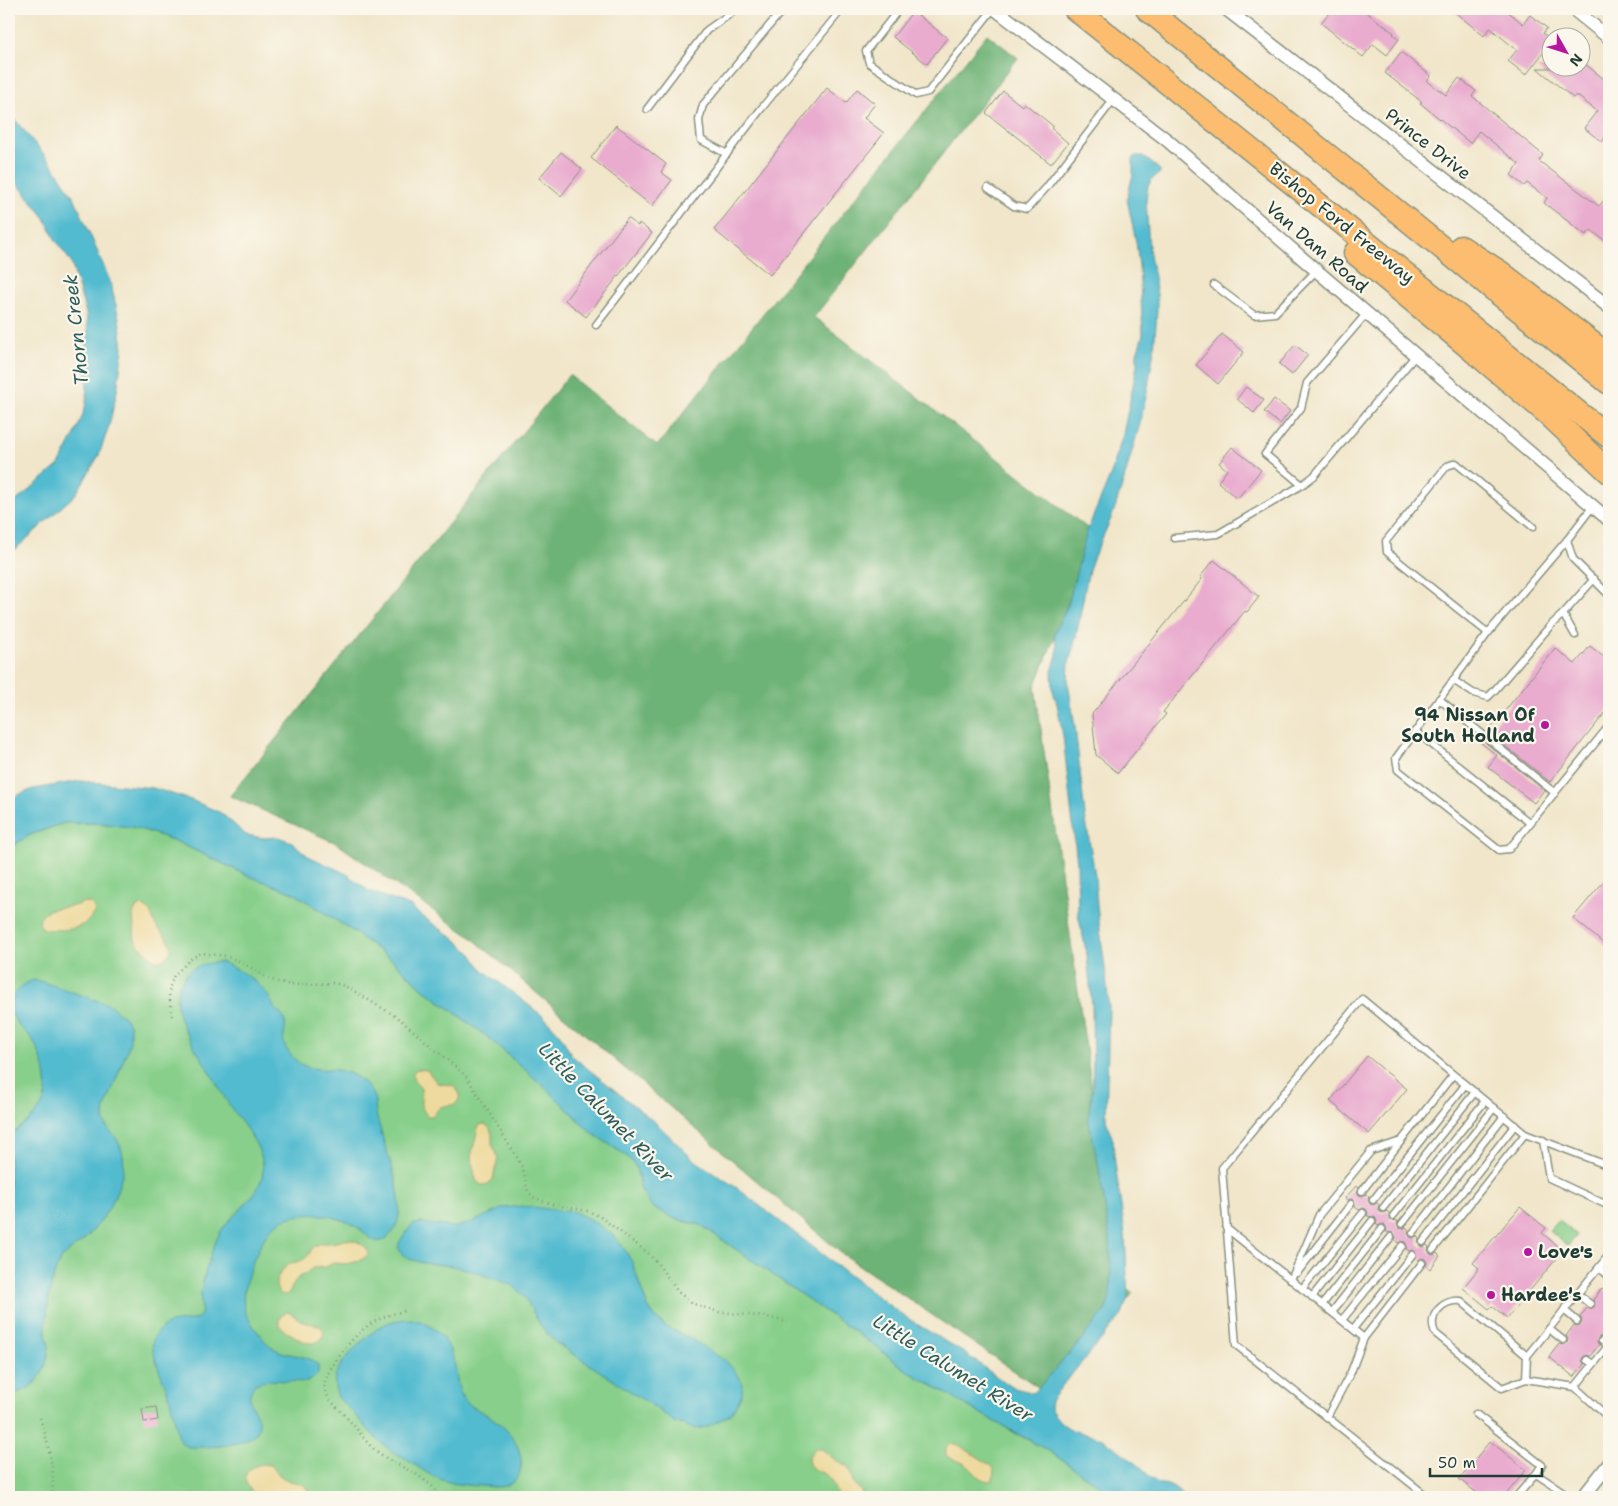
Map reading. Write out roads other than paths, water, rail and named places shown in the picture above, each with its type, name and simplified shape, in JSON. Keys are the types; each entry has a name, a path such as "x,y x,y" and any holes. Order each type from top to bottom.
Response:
{"highway":[{"name":"Bishop Ford Freeway","path":"1075,9 1609,437"},
{"path":"1147,9 1609,383"},
{"path":"1278,172 1357,255 1540,408 1609,472"},
{"path":"1372,190 1500,272 1609,356"}],"street":[{"name":"Van Dam Road","path":"994,9 1167,140 1609,520"},
{"name":"Prince Drive","path":"1226,9 1609,307"},
{"path":"1573,9 1609,38"},
{"path":"1583,1497 1609,1464"}],"lane":[{"path":"647,109 707,30 737,9"},
{"path":"727,154 701,140 699,120 703,105 779,14 789,9"},
{"path":"596,325 761,109 842,9"},
{"path":"899,9 866,51 869,63 916,95 928,92 994,9"},
{"path":"988,188 1014,206 1028,209 1114,99"},
{"path":"1214,285 1254,315 1274,313 1316,270"},
{"path":"1302,485 1265,454 1301,408 1307,383 1367,313"},
{"path":"1174,538 1218,534 1314,476 1416,355"},
{"path":"1488,633 1387,552 1386,540 1447,466 1456,463 1534,527"},
{"path":"1592,506 1568,540 1488,633 1415,731 1396,758 1398,770 1499,850 1509,849 1609,726"},
{"path":"1568,540 1573,559 1609,595"},
{"path":"1453,680 1473,693 1488,697 1551,625 1594,580"},
{"path":"1563,614 1575,635"},
{"path":"1439,699 1555,793"},
{"path":"1415,731 1530,823"},
{"path":"1428,1497 1236,1345 1222,1168 1362,999 1525,1134 1609,1166"},
{"path":"1362,1190 1453,1075"},
{"path":"1373,1200 1465,1085"},
{"path":"1383,1208 1475,1092"},
{"path":"1393,1216 1485,1101"},
{"path":"1402,1224 1494,1108"},
{"path":"1413,1233 1504,1116"},
{"path":"1423,1242 1515,1125"},
{"path":"1433,1250 1525,1134"},
{"path":"1543,1140 1549,1178 1609,1206"},
{"path":"1291,1280 1319,1215 1371,1150 1401,1141"},
{"path":"1291,1280 1352,1204"},
{"path":"1302,1289 1363,1213"},
{"path":"1312,1297 1372,1221"},
{"path":"1226,1228 1364,1338"},
{"path":"1322,1304 1382,1229"},
{"path":"1332,1312 1392,1237"},
{"path":"1342,1320 1402,1246"},
{"path":"1353,1329 1412,1255"},
{"path":"1526,1379 1527,1356 1609,1255"},
{"path":"1327,1417 1352,1372 1364,1338 1422,1263"},
{"path":"1599,1268 1609,1276"},
{"path":"1577,1294 1590,1304"},
{"path":"1527,1356 1461,1301 1446,1302 1432,1319 1435,1333 1502,1388 1526,1379 1575,1387 1609,1418"},
{"path":"1564,1310 1577,1321"},
{"path":"1549,1329 1562,1340"},
{"path":"1575,1387 1590,1362 1609,1345 1602,1341"},
{"path":"1476,1414 1542,1465 1516,1497"},
{"path":"1536,1474 1571,1497"}],"water":[{"path":"9,115 52,164 75,199 110,281 119,318 123,348 117,391 109,426 99,455 76,494 9,555 9,507 59,465 82,417 86,404 86,346 88,333 86,313 71,262 55,239 45,218 9,173"},
{"name":"Little Calumet River","path":"1135,156 1143,156 1160,170 1160,173 1152,179 1148,186 1146,199 1149,248 1157,295 1154,350 1139,427 1123,483 1113,514 1088,574 1069,663 1068,682 1085,815 1095,875 1106,976 1109,1008 1106,1120 1113,1140 1125,1234 1128,1297 1122,1315 1065,1382 1051,1401 1050,1408 1067,1427 1104,1440 1139,1466 1158,1484 1166,1484 1172,1487 1184,1497 1115,1497 1049,1451 908,1371 701,1225 675,1219 652,1207 641,1190 636,1167 628,1157 592,1133 548,1090 485,1035 426,991 391,959 294,893 249,876 173,840 137,828 99,823 64,823 30,835 9,848 9,799 33,789 80,781 153,788 191,800 221,813 246,835 264,838 278,837 292,842 308,856 347,874 369,891 412,907 455,939 472,954 482,969 544,1017 560,1034 572,1056 657,1124 693,1159 737,1188 902,1315 964,1353 1011,1387 1034,1393 1105,1311 1109,1301 1111,1283 1110,1238 1097,1157 1088,1118 1093,1088 1092,1006 1087,955 1078,914 1077,863 1063,736 1053,691 1052,672 1057,654 1057,644 1054,636 1068,605 1087,531 1111,474 1123,434 1137,366 1137,353 1143,335 1139,266 1127,199"},
{"path":"221,962 248,976 265,991 284,1020 284,1044 297,1062 313,1068 346,1072 358,1078 369,1088 375,1100 377,1120 396,1181 400,1207 394,1230 381,1241 373,1240 349,1223 330,1216 300,1215 281,1221 271,1229 260,1246 248,1275 243,1301 245,1312 269,1345 279,1351 305,1357 314,1362 318,1365 318,1374 307,1382 268,1380 255,1384 251,1390 250,1400 259,1424 257,1432 251,1437 230,1445 188,1447 179,1438 169,1396 158,1368 153,1340 165,1326 174,1322 193,1320 201,1315 202,1285 216,1241 223,1228 255,1192 260,1184 263,1166 262,1158 255,1142 194,1047 178,1014 178,991 185,975 198,966"},
{"path":"33,980 110,1005 126,1019 130,1027 130,1042 104,1115 108,1129 120,1145 123,1165 116,1194 103,1217 93,1231 64,1256 59,1263 51,1287 48,1304 46,1335 49,1347 46,1365 33,1385 9,1394 9,1136 39,1110 45,1098 46,1090 45,1073 40,1056 32,1039 16,1022 11,1008 16,991"},
{"path":"522,1206 575,1212 593,1221 610,1233 622,1245 632,1262 648,1307 656,1318 666,1327 690,1338 727,1362 738,1375 743,1384 742,1394 731,1414 707,1427 696,1429 674,1422 555,1342 541,1326 524,1296 512,1285 466,1269 423,1263 409,1259 402,1254 398,1247 401,1239 413,1224 455,1227 468,1224 503,1208"},
{"path":"412,1319 429,1325 441,1335 453,1357 459,1389 464,1399 470,1405 498,1422 514,1440 519,1450 521,1468 513,1482 500,1487 468,1485 450,1482 430,1475 388,1448 372,1434 338,1397 335,1377 350,1353 364,1339 385,1324 398,1320"}],"place":[{"name":"94 Nissan Of South Holland","path":"1545,725"},
{"name":"Love's","path":"1528,1252"},
{"name":"Hardee's","path":"1491,1295"}],"water label":[{"name":"Thorn Creek","path":"76,330"}]}
